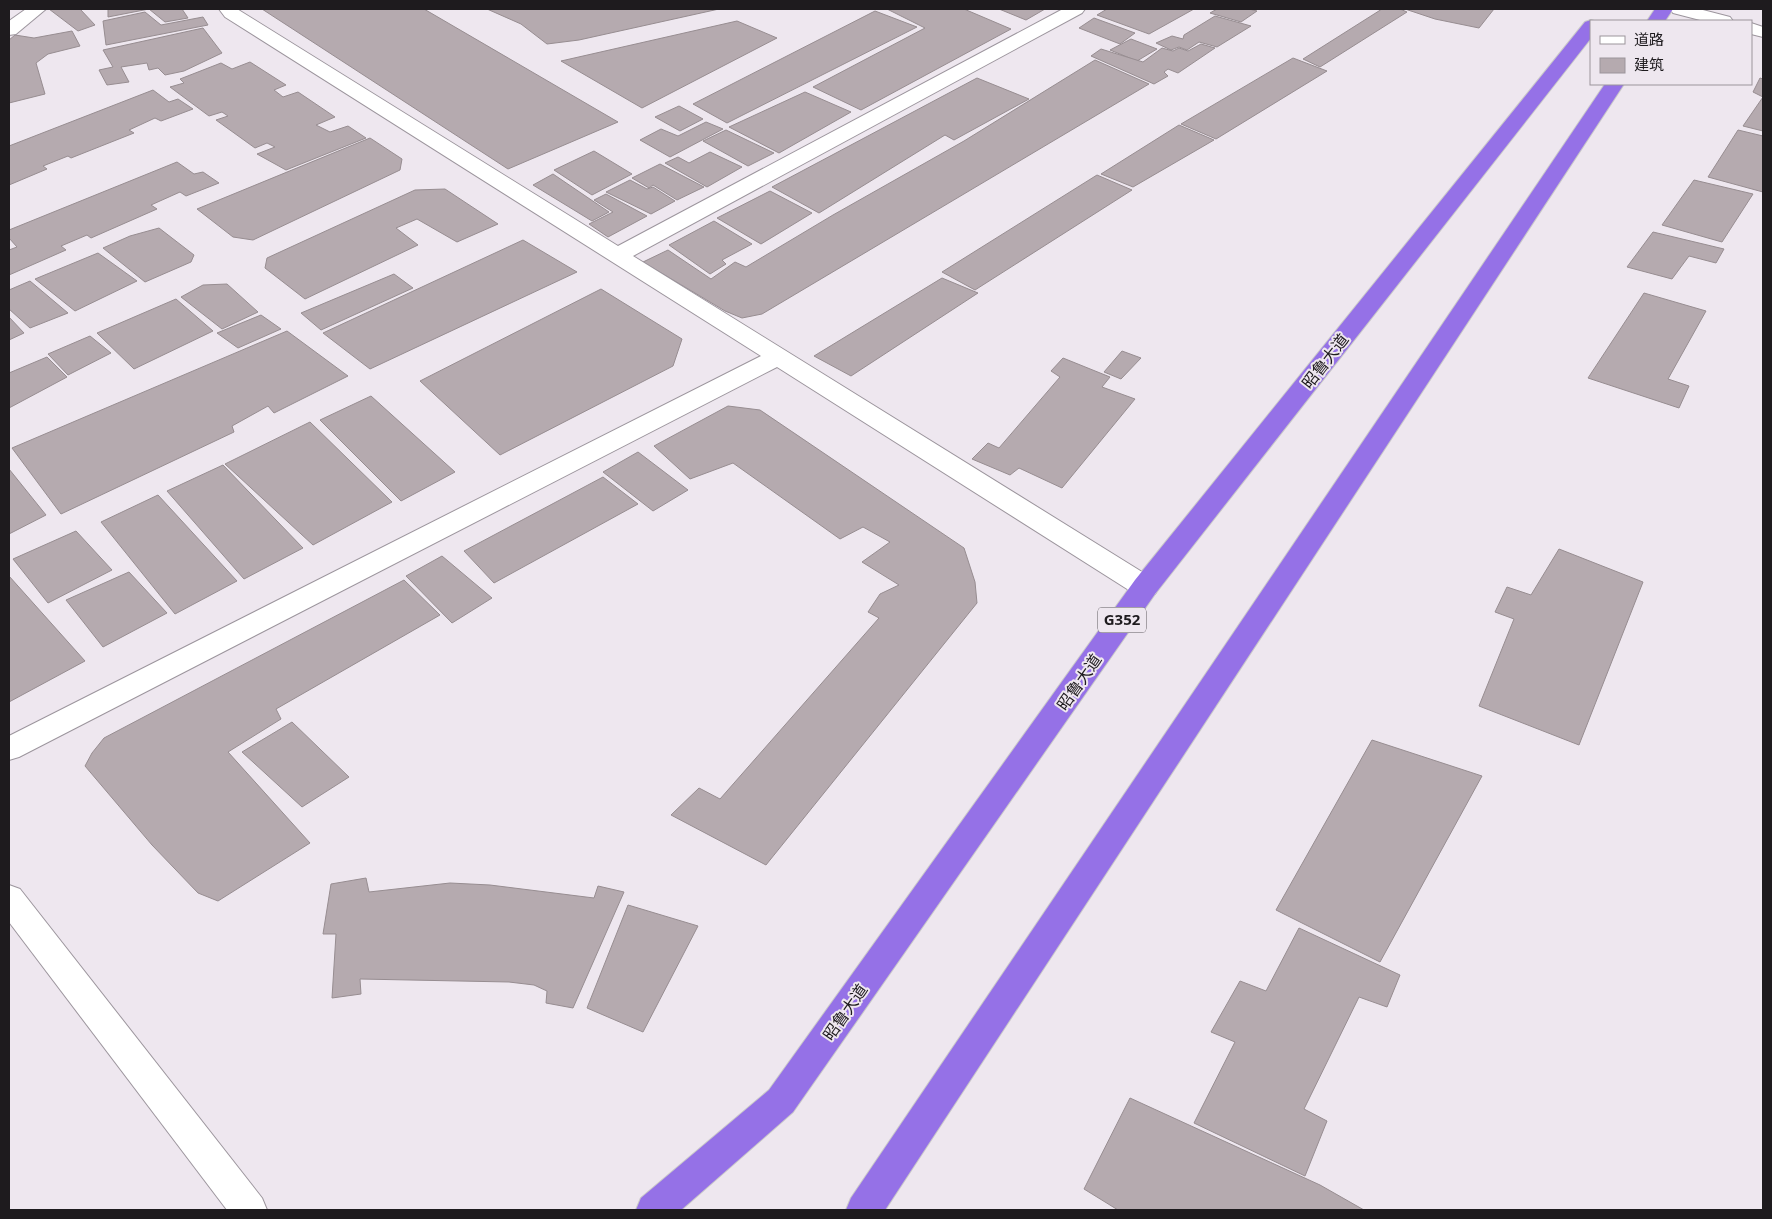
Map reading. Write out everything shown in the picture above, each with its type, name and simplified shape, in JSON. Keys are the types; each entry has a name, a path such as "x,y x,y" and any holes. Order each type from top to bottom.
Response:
{"highway":[{"path":"1657,20 1664,9"},
{"name":"昭鲁大道","path":"654,1210 781,1101 1145,587 1590,27"},
{"path":"864,1210 1613,85"}],"street":[{"path":"9,30 36,9"},
{"path":"228,9 231,13 1145,587"},
{"path":"618,255 1076,9"},
{"path":"1679,9 1720,20"},
{"path":"9,749 778,357"},
{"path":"9,898 249,1210"}],"building":[{"path":"49,9 80,9 95,25 78,31"},
{"path":"108,9 149,9 108,17"},
{"path":"149,9 182,9 188,18 165,22"},
{"path":"262,9 424,9 618,122 508,169"},
{"path":"487,9 719,9 579,40 547,44 521,24"},
{"path":"887,9 964,9 1011,29 861,110 813,87 925,28"},
{"path":"999,9 1045,9 1026,20"},
{"path":"1107,9 1194,9 1149,34 1097,15"},
{"path":"1217,9 1249,9 1257,11 1241,22 1210,13"},
{"path":"1382,9 1400,9 1407,12 1320,67 1303,59"},
{"path":"1405,9 1494,9 1479,28 1435,19"},
{"path":"875,11 917,27 727,123 693,104"},
{"path":"145,12 161,25 203,17 208,25 106,45 103,21"},
{"path":"1215,16 1251,26 1217,47 1199,42 1187,50 1179,47 1171,50 1156,43 1172,36 1183,39 1184,35"},
{"path":"1094,18 1135,33 1120,44 1079,28"},
{"path":"737,21 777,38 642,108 561,61"},
{"path":"203,28 222,53 184,71 165,75 158,68 149,70 147,63 121,67 129,82 107,85 99,70 113,67 103,50"},
{"path":"72,31 80,46 48,54 36,63 45,94 9,103 9,40 15,35 34,38"},
{"path":"1131,39 1157,49 1137,61 1110,50"},
{"path":"1201,44 1215,48 1178,73 1168,69 1164,72 1168,76 1154,84 1091,56 1101,49 1143,62 1162,48 1173,51 1179,48 1188,51"},
{"path":"1293,58 1327,71 1216,139 1181,124"},
{"path":"1095,60 1149,84 762,314 742,318 725,311 643,262 668,250 711,279 735,262 746,267 964,141"},
{"path":"250,62 286,85 274,90 283,97 298,92 335,117 316,125 330,132 348,126 366,138 286,170 257,154 275,147 267,143 255,148 216,120 228,116 222,112 209,116 170,87 184,83 180,79 221,63 232,69"},
{"path":"977,78 1029,99 954,140 945,135 819,213 772,187"},
{"path":"1760,78 1763,79 1763,97 1753,92"},
{"path":"153,90 169,102 178,99 193,109 161,121 155,118 129,130 134,133 71,158 68,156 43,166 47,169 9,185 9,146"},
{"path":"805,92 851,112 779,153 729,127"},
{"path":"1763,97 1763,131 1743,126"},
{"path":"679,106 703,119 680,131 655,117"},
{"path":"706,122 723,129 670,157 640,140 661,129 678,136"},
{"path":"1179,125 1214,140 1133,187 1101,174"},
{"path":"726,130 774,153 748,166 703,141"},
{"path":"1738,130 1763,136 1763,192 1708,177"},
{"path":"370,138 402,159 400,170 253,240 233,237 197,209"},
{"path":"594,151 632,174 592,195 554,170"},
{"path":"710,152 742,167 707,187 665,163 678,157 689,163"},
{"path":"177,162 194,174 203,172 219,183 186,196 180,192 151,205 157,209 91,238 87,235 61,246 66,250 9,275 9,250 17,247 9,238 9,230"},
{"path":"660,164 704,187 677,200 653,185 649,188 632,178"},
{"path":"553,174 609,212 592,221 533,185"},
{"path":"1097,175 1132,190 975,290 942,272"},
{"path":"630,180 647,189 653,187 675,201 651,214 606,192"},
{"path":"1694,180 1753,194 1722,242 1662,225"},
{"path":"445,189 498,224 457,242 417,219 396,228 418,245 305,299 265,268 267,258 415,190"},
{"path":"770,191 812,213 761,244 717,218"},
{"path":"606,194 647,216 608,237 589,224 613,212 594,200"},
{"path":"714,221 752,244 722,260 726,264 710,274 669,245"},
{"path":"159,228 194,255 191,262 145,282 103,248 130,236"},
{"path":"1653,232 1724,249 1716,263 1689,256 1672,279 1627,267"},
{"path":"523,240 577,272 370,369 323,333"},
{"path":"98,253 137,281 75,311 35,279"},
{"path":"394,274 413,288 321,330 301,313"},
{"path":"942,278 978,293 851,376 814,356"},
{"path":"30,281 68,313 30,328 9,309 9,290"},
{"path":"227,284 258,312 222,329 181,297 203,285"},
{"path":"601,289 682,339 673,366 500,455 420,381"},
{"path":"1644,293 1706,311 1668,379 1689,386 1679,408 1588,378"},
{"path":"176,299 213,331 134,369 97,333"},
{"path":"261,315 281,329 238,348 217,333"},
{"path":"9,317 24,333 9,340"},
{"path":"287,331 348,376 274,413 268,406 232,426 234,432 61,514 12,448"},
{"path":"90,336 111,353 68,375 48,354"},
{"path":"1122,351 1141,358 1121,379 1104,372"},
{"path":"47,357 67,377 9,408 9,373"},
{"path":"1063,358 1110,377 1102,387 1135,399 1062,488 1019,468 1010,475 972,459 988,443 999,448 1060,377 1051,371"},
{"path":"371,396 455,472 401,501 320,420"},
{"path":"728,406 760,410 964,548 975,582 977,603 766,865 671,815 699,788 720,799 879,618 868,612 880,594 899,585 862,562 890,542 863,527 840,539 733,463 690,479 654,446"},
{"path":"310,422 392,502 313,545 225,464"},
{"path":"638,452 688,490 653,511 603,472"},
{"path":"223,465 303,548 244,579 167,491"},
{"path":"9,469 46,515 9,534"},
{"path":"603,477 638,504 494,583 464,551"},
{"path":"158,495 237,581 175,614 101,522"},
{"path":"76,531 112,570 48,603 13,559"},
{"path":"1559,549 1643,582 1579,745 1479,706 1514,619 1495,612 1507,587 1531,595"},
{"path":"442,556 492,598 452,623 406,576"},
{"path":"129,572 167,613 103,647 66,600"},
{"path":"9,576 85,661 9,702"},
{"path":"404,580 440,615 276,709 281,719 228,752 310,843 218,901 198,893 152,845 85,766 92,753 104,738"},
{"path":"292,722 349,777 302,807 242,752"},
{"path":"1372,740 1482,776 1380,962 1276,910"},
{"path":"366,878 369,892 450,883 490,885 594,898 598,886 624,892 573,1008 546,1003 547,991 534,985 509,982 360,979 361,994 332,998 336,934 323,934 331,884"},
{"path":"628,905 698,926 643,1032 587,1008"},
{"path":"1299,928 1400,975 1387,1007 1359,997 1304,1109 1327,1121 1305,1176 1194,1123 1235,1042 1211,1032 1240,981 1266,991"},
{"path":"1130,1098 1320,1185 1364,1210 1118,1210 1084,1189"}]}
